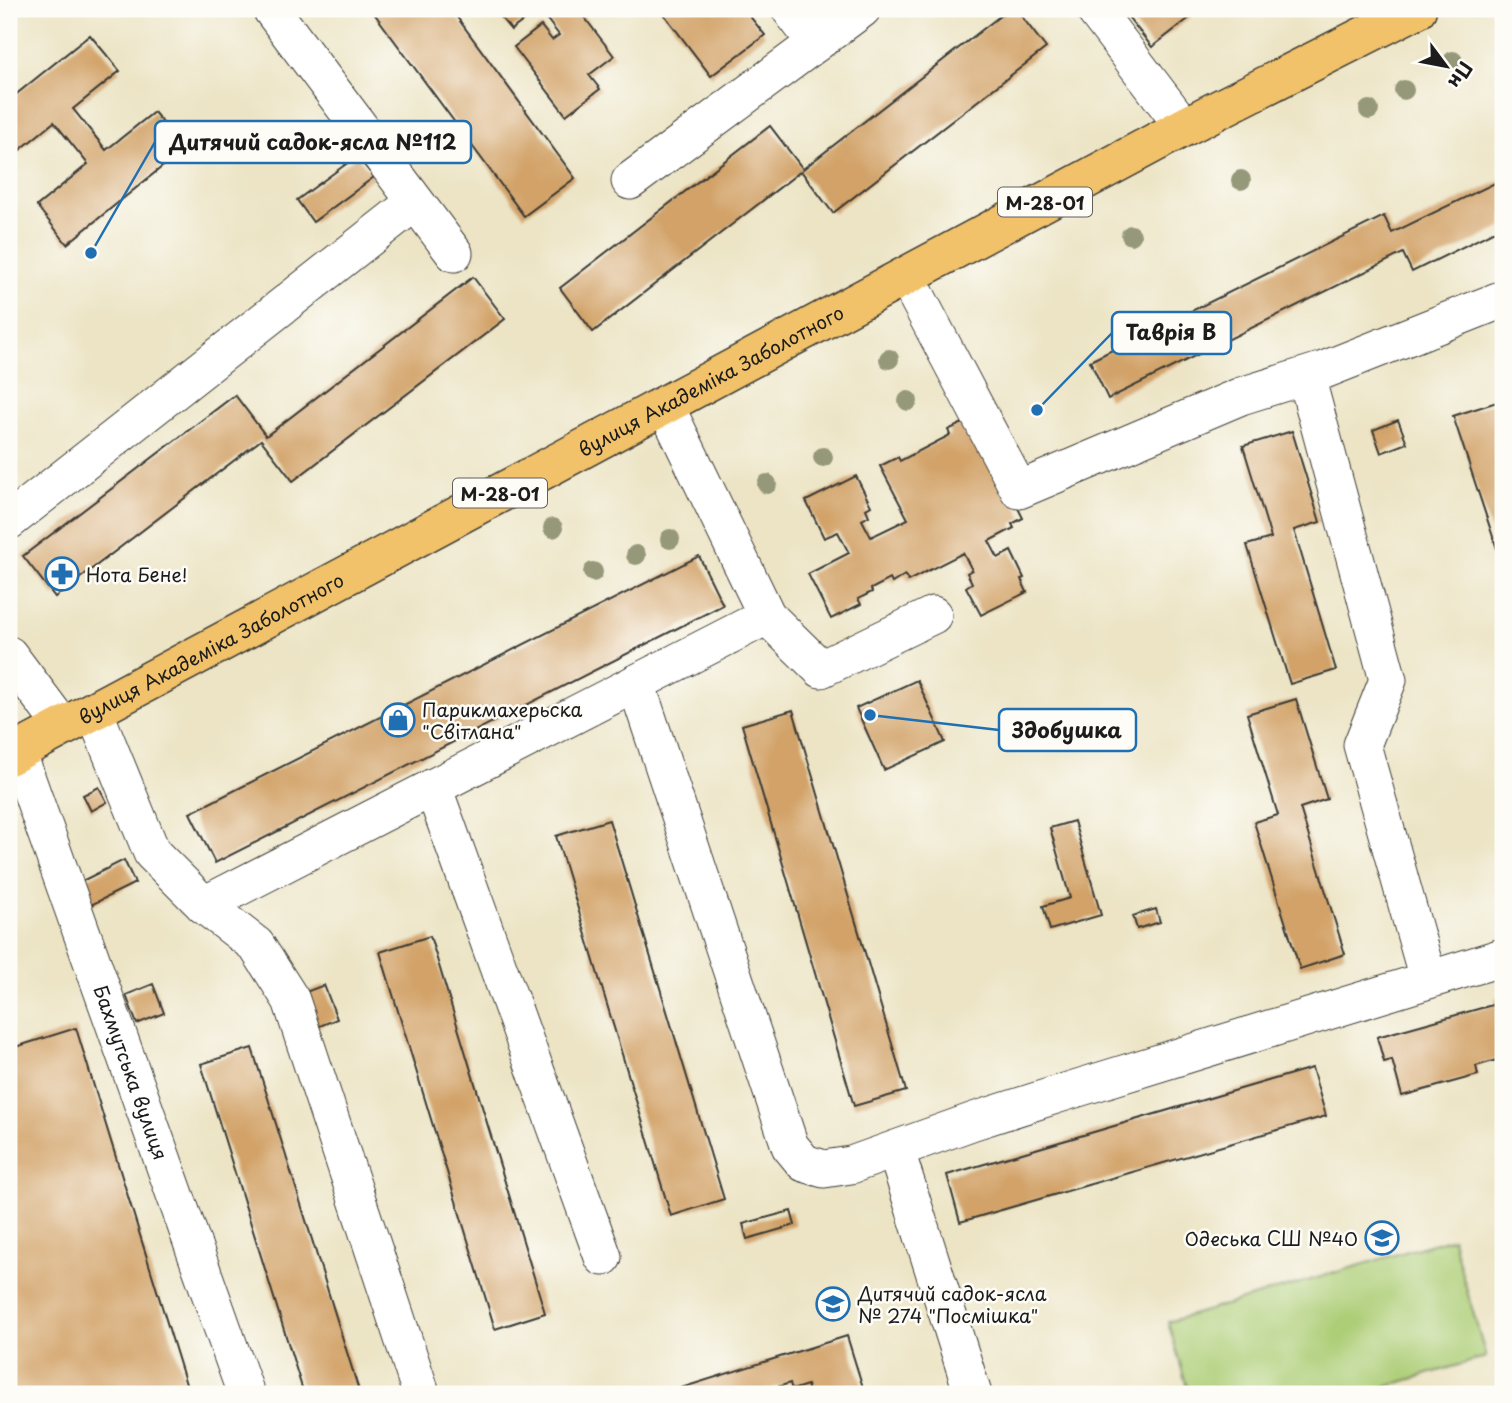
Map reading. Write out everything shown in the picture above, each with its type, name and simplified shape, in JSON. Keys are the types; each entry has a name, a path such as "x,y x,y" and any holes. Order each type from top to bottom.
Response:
{"highway":[{"name":"вулиця Академіка Заболотного","path":"13,754 1184,127 1417,9"}],"street":[{"path":"271,9 454,253"},
{"path":"790,9 816,43"},
{"path":"630,181 862,9"},
{"path":"1094,9 1184,127"},
{"path":"9,520 415,202"},
{"path":"906,276 1019,490 1241,396 1306,376 1503,299"},
{"path":"1306,376 1388,680 1362,745 1428,979"},
{"path":"664,405 766,616 821,669 933,615"},
{"path":"204,905 766,616"},
{"path":"9,655 79,719 152,853 204,905 256,945 291,1000 421,1393"},
{"path":"636,683 790,1146 804,1163 824,1169 851,1166 974,1121 1503,957"},
{"name":"Бахмутська вулиця","path":"13,754 246,1394"},
{"path":"433,787 603,1257"},
{"path":"896,1151 974,1394"}],"green space":[{"path":"1452,1238 1486,1357 1361,1394 1189,1394 1168,1322"}],"building":[{"path":"371,9 451,9 575,178 524,216"},
{"path":"494,9 539,9 511,30"},
{"path":"539,9 578,9 614,56 589,75 600,89 566,115 514,47 541,26 552,40 559,35"},
{"path":"660,9 744,9 765,35 711,76"},
{"path":"1009,9 1016,9 1046,48 833,213 801,171 593,332 560,288 770,126 803,169"},
{"path":"1122,9 1201,9 1152,47"},
{"path":"90,35 120,71 73,109 106,150 154,112 184,149 67,244 37,206 88,164 54,122 9,159 9,100"},
{"path":"357,156 374,177 313,222 297,200"},
{"path":"1503,179 1503,227 1412,272 1403,253 1108,399 1090,361 1384,216 1392,233"},
{"path":"473,277 505,319 293,481 261,440 55,597 23,556 235,395 266,436"},
{"path":"1503,400 1503,567 1453,416"},
{"path":"973,418 1023,518 1012,524 1014,528 989,541 998,558 1011,551 1024,578 1021,579 1027,592 981,615 966,587 972,583 967,573 972,570 963,553 908,581 905,575 892,583 890,579 858,599 861,604 831,619 808,574 849,553 838,532 824,538 806,501 856,476 871,506 866,509 869,516 862,520 871,537 908,519 880,466 898,457 900,461 950,435 948,430"},
{"path":"1398,420 1407,443 1381,453 1373,430"},
{"path":"1292,431 1320,522 1294,530 1336,670 1290,684 1247,545 1271,538 1243,446"},
{"path":"699,556 723,605 215,863 190,813"},
{"path":"917,680 945,742 884,770 856,708"},
{"path":"1296,699 1327,799 1300,808 1345,954 1300,969 1254,822 1278,815 1247,714"},
{"path":"793,710 906,1091 854,1106 742,725"},
{"path":"99,787 107,802 91,811 83,795"},
{"path":"609,820 724,1199 671,1216 556,836"},
{"path":"1074,821 1101,915 1050,930 1043,906 1070,898 1050,828"},
{"path":"124,860 135,883 91,905 80,882"},
{"path":"1156,909 1160,922 1137,929 1133,916"},
{"path":"430,936 545,1313 495,1329 380,952"},
{"path":"153,984 164,1013 137,1024 126,995"},
{"path":"324,985 337,1019 315,1028 303,993"},
{"path":"1503,996 1503,1069 1500,1059 1476,1066 1478,1075 1402,1096 1392,1060 1384,1062 1377,1037 1496,1004 1495,998"},
{"path":"76,1028 189,1394 9,1394 9,1049"},
{"path":"252,1048 360,1394 304,1394 201,1064"},
{"path":"1312,1068 1326,1116 960,1222 947,1175"},
{"path":"791,1211 795,1225 747,1239 743,1224"},
{"path":"847,1336 865,1394 810,1394 807,1385 792,1390 790,1383 756,1394 662,1394"}],"place":[{"name":"Дитячий садок-ясла №112","path":"91,253"},
{"name":"Таврія В","path":"1037,410"},
{"name":"Нота Бене!","path":"62,574"},
{"name":"Здобушка","path":"870,715"},
{"name":"Парикмахерьска \"Світлана\"","path":"398,720"},
{"name":"Одеська СШ №40","path":"1382,1238"},
{"name":"Дитячий садок-ясла № 274 \"Посмішка\"","path":"833,1304"}]}
